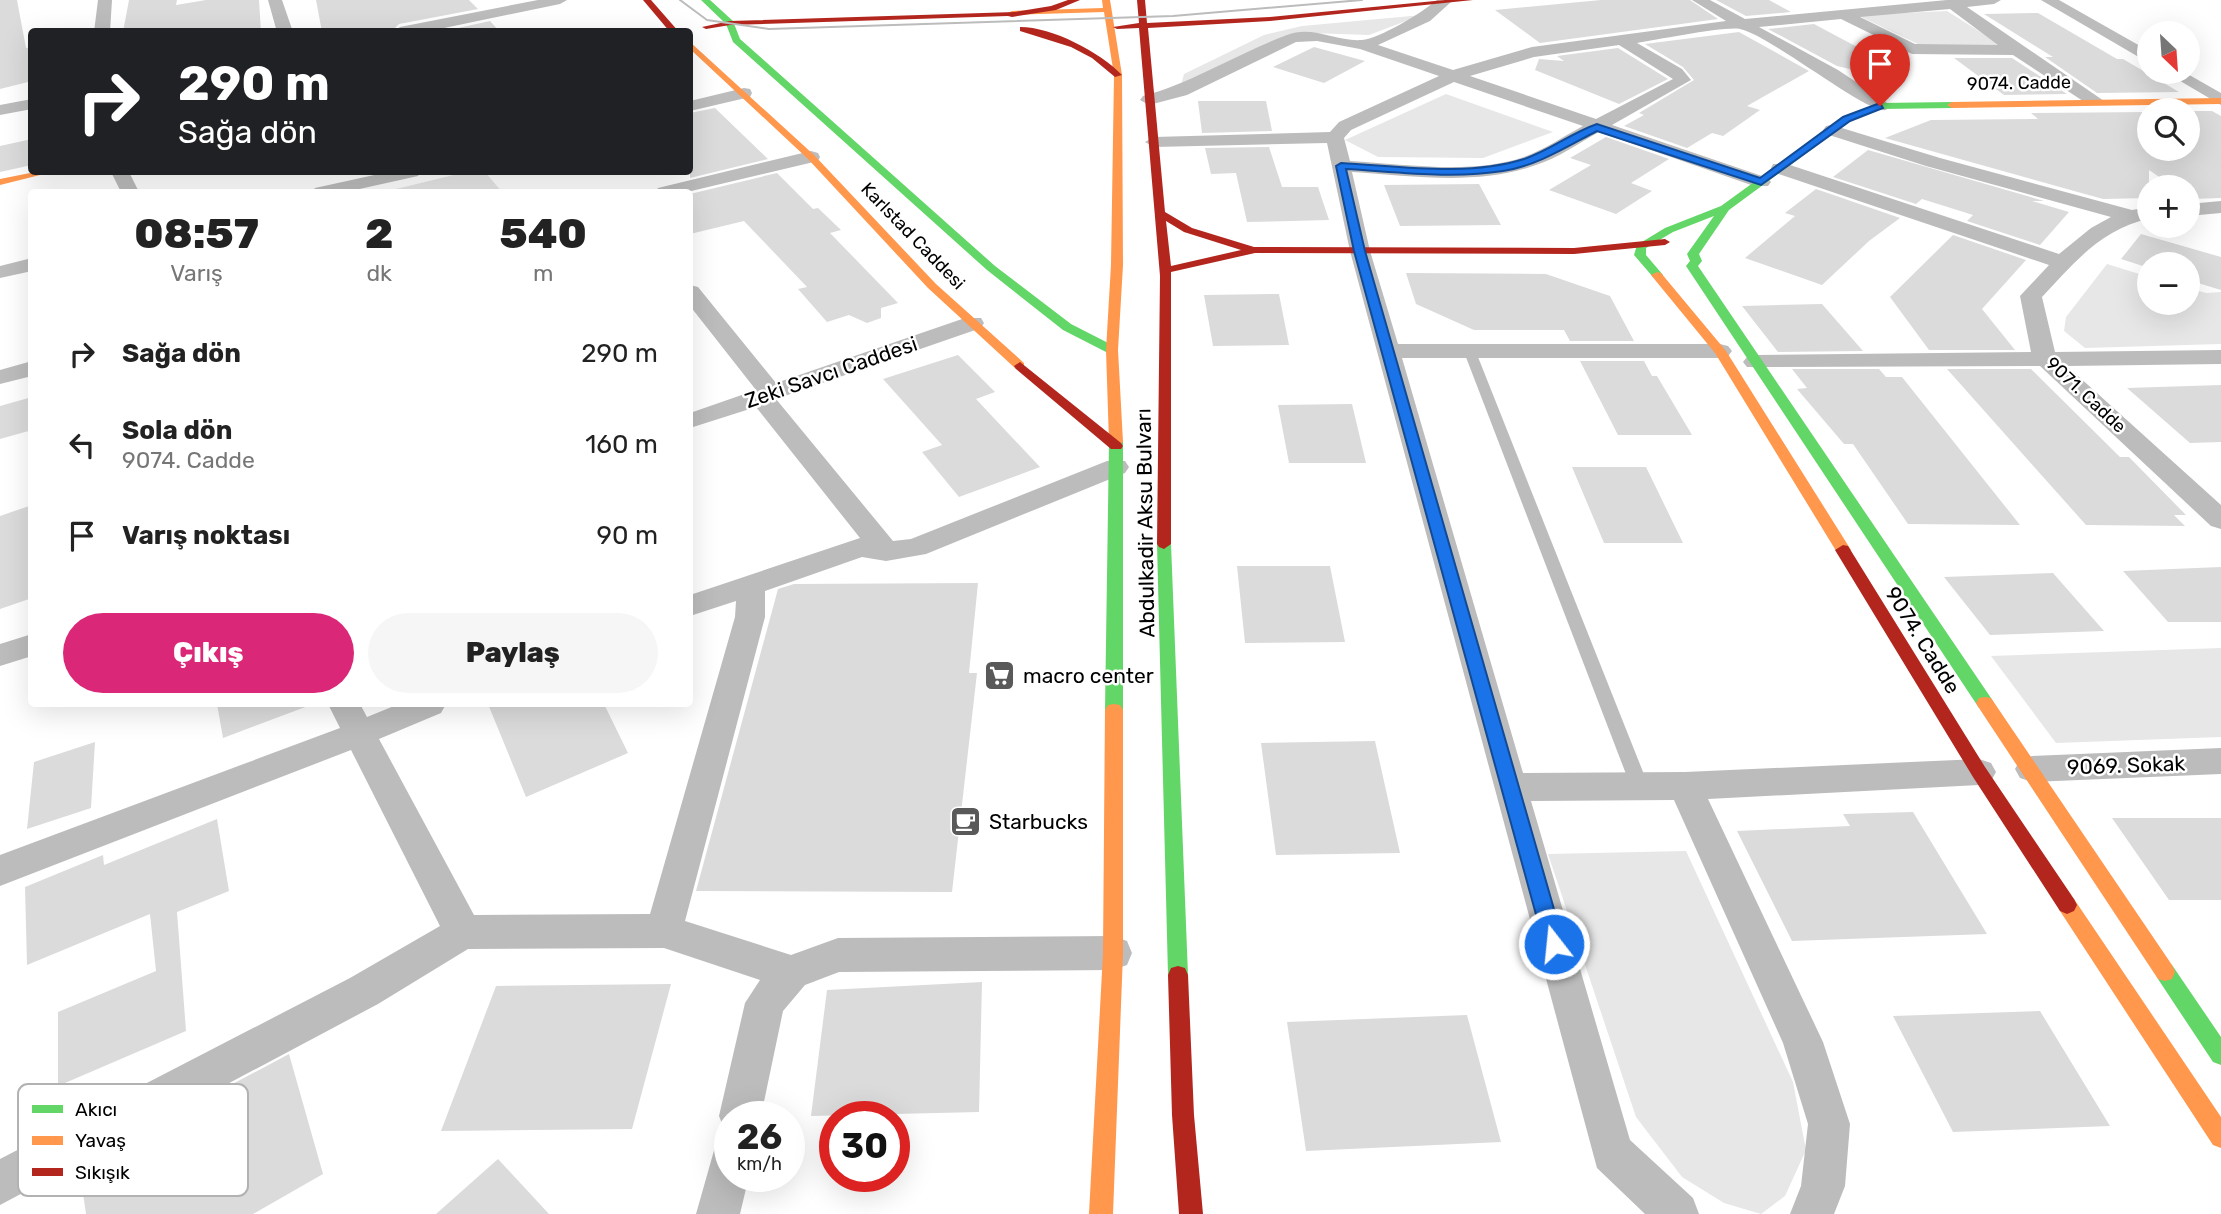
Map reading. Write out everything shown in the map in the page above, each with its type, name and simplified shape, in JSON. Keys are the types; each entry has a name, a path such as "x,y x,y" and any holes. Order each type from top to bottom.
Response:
{"street":[{"path":"102,28 105,0"},
{"path":"275,0 284,28"},
{"path":"413,28 454,15 561,0"},
{"path":"647,0 672,28"},
{"name":"Karlstad Caddesi","path":"705,0 732,30 991,268 1067,327 1112,350"},
{"path":"1012,15 1052,8 1076,0"},
{"path":"1185,39 1270,19 1469,0"},
{"path":"1699,0 1832,74 1880,106"},
{"path":"1154,142 1335,137 1345,126 1455,75 1532,52 1625,42 1742,24 1953,1 1994,0"},
{"path":"2048,0 2137,51"},
{"path":"1953,1 2017,50 2095,101"},
{"path":"1364,45 1425,18 1444,2"},
{"path":"693,33 1012,15 1106,5 1141,12 1270,19"},
{"name":"Abdulkadir Aksu Bulvarı","path":"1101,1214 1113,953 1116,457 1112,350 1117,265 1118,75 1102,28 1106,5"},
{"path":"1102,28 1141,12 1169,8"},
{"name":"Abdulkadir Aksu Bulvarı","path":"1141,12 1166,270 1163,493 1183,1115 1191,1214"},
{"path":"1840,13 1912,49 2017,50"},
{"path":"693,31 1072,28"},
{"path":"1023,29 1078,45 1092,52 1118,75"},
{"path":"1149,100 1181,91 1293,38 1317,36 1364,45 1761,181"},
{"path":"1341,166 1457,171 1504,168 1531,160 1683,80 1676,72 1625,42"},
{"name":"Karlstad Caddesi","path":"693,48 811,157 932,286 1064,405 1116,457"},
{"path":"1147,78 1157,54 1166,48"},
{"path":"2194,84 2221,100"},
{"path":"693,105 744,93"},
{"name":"9074. Cadde","path":"1648,242 1669,230 1725,208 1847,119 1880,106 2221,100"},
{"path":"0,110 28,105"},
{"path":"1832,130 1933,162 2137,214"},
{"path":"1335,137 1360,251 1612,1153 1677,1214"},
{"path":"678,189 811,157"},
{"path":"1780,168 2065,263"},
{"path":"0,182 33,175"},
{"path":"336,189 398,175"},
{"path":"2200,208 2221,207"},
{"name":"9074. Cadde","path":"1725,208 1693,260 1755,362 2032,769 2221,1055"},
{"name":"9071. Cadde","path":"2137,214 2103,226 2031,296 2044,357 2221,520"},
{"path":"1162,215 1188,230 1255,250"},
{"path":"1645,264 1640,255 1641,247 1648,242"},
{"path":"1166,270 1255,250 1574,251 1648,242 1671,243 1693,260"},
{"path":"1574,251 1670,269 1693,260"},
{"name":"9074. Cadde","path":"1645,264 1661,279 1720,351 1979,772 2221,1137"},
{"path":"0,272 28,265"},
{"path":"693,296 886,552"},
{"name":"Zeki Savcı Caddesi","path":"693,420 973,323"},
{"path":"1388,351 1720,351"},
{"path":"1755,362 2221,357"},
{"path":"0,377 28,369"},
{"path":"693,606 860,547 886,552 915,547 1116,457"},
{"path":"664,931 750,617 751,585"},
{"path":"0,655 28,646"},
{"path":"0,871 351,719 414,707"},
{"path":"351,719 463,932"},
{"name":"9069. Sokak","path":"2032,769 2221,761"},
{"path":"1510,787 1685,786 1979,772"},
{"path":"1685,786 1803,1042 1829,1124 1823,1186 1812,1214"},
{"path":"188,1084 364,991 463,932 664,931 791,973"},
{"path":"743,1101 765,1003 791,973 838,954 1113,953"},
{"path":"0,1183 18,1174"},
{"path":"718,1214 723,1192"}],"lane":[{"path":"1471,352 1640,787"}],"shaded area":[{"path":"1947,11 2001,45 1922,46 1857,15"},
{"path":"1422,15 1369,35 1310,33 1180,89 1184,74 1264,35 1302,26"},
{"path":"1446,94 1553,132 1483,158 1378,157 1345,140"},
{"path":"454,175 488,175 499,189 396,189"},
{"path":"2107,264 2137,273 2137,315 2200,315 2200,291 2221,292 2221,344 2085,348 2064,331 2066,317"},
{"path":"2221,648 2221,737 2056,743 1991,656"},
{"path":"1686,851 1793,1082 1806,1150 1785,1196 1761,1214 1724,1203 1682,1177 1636,1117 1548,854"}],"building":[{"path":"0,0 17,0 28,48 28,82 0,89"},
{"path":"129,0 177,0 176,5 206,0 259,0 261,28 124,28"},
{"path":"316,0 469,0 478,9 399,24 395,28 321,28"},
{"path":"1601,0 1690,0 1718,19 1540,43 1495,10"},
{"path":"1716,0 1769,0 1791,12 1746,16"},
{"path":"2038,13 2117,59 2123,59 2137,67 2137,84 2165,84 2179,92 2097,93 2045,57 2053,57 1984,14"},
{"path":"490,21 496,28 458,28"},
{"path":"1814,24 1906,73 1903,82 1837,66 1768,29"},
{"path":"1739,32 1809,71 1747,106 1760,110 1723,136 1712,133 1687,148 1624,126 1644,115 1639,113 1694,80 1683,67 1645,44"},
{"path":"1314,47 1365,61 1324,83 1273,67"},
{"path":"1618,48 1668,79 1619,104 1535,70 1539,59 1564,61 1557,56"},
{"path":"1954,58 2012,58 2067,94 2004,95"},
{"path":"1198,101 1266,101 1272,131 1202,133"},
{"path":"715,108 768,159 690,178 690,175 693,175 693,112"},
{"path":"2200,111 2212,111 2221,116 2221,198 2200,199 2200,175 2156,175 2149,170 2149,175 2137,175 2137,198 2103,199 1885,138 1931,120 2038,119 2031,113 2137,112 2137,161 2200,161"},
{"path":"1606,137 1669,159 1631,183 1652,191 1616,214 1549,190 1591,165 1570,158"},
{"path":"28,140 28,166 0,172 0,146"},
{"path":"1269,147 1282,187 1318,187 1329,220 1247,222 1236,173 1211,174 1205,148"},
{"path":"1868,150 2044,201 2032,201 2069,212 2040,245 1967,221 1973,215 1922,199 1916,204 1833,177"},
{"path":"777,173 813,209 818,208 841,230 830,233 898,303 881,308 881,318 867,323 849,315 827,322 798,289 807,287 744,221 693,233 693,193"},
{"path":"1479,184 1501,225 1400,226 1384,185"},
{"path":"1816,189 1900,218 1869,241 1822,285 1745,258 1795,216 1785,213"},
{"path":"1953,235 2026,260 1982,309 2015,350 1929,350 1890,297"},
{"path":"2138,238 2155,238 2221,257 2221,290 2200,284 2200,252 2137,252 2137,264 2121,259"},
{"path":"1406,273 1546,274 1610,296 1634,341 1570,341 1564,330 1474,330 1416,304"},
{"path":"1279,294 1289,345 1213,346 1204,295"},
{"path":"1822,304 1863,351 1778,352 1742,306"},
{"path":"958,355 995,392 976,399 1040,467 959,497 922,452 942,445 883,379"},
{"path":"1580,361 1644,361 1652,376 1657,376 1692,435 1618,435"},
{"path":"1792,369 1879,369 1886,377 1902,377 2020,525 1908,524 1853,444 1844,444 1797,389 1807,388"},
{"path":"1947,369 2031,369 2120,457 2129,457 2186,515 2174,515 2185,526 2086,525"},
{"path":"2221,385 2221,442 2190,443 2127,388"},
{"path":"28,398 28,431 0,439 0,406"},
{"path":"1352,404 1366,463 1289,463 1278,405"},
{"path":"1572,467 1646,467 1683,543 1604,543"},
{"path":"28,506 28,599 0,609 0,516"},
{"path":"1237,566 1330,566 1345,642 1245,643"},
{"path":"2221,567 2221,622 2168,622 2123,571"},
{"path":"2053,573 2104,631 1990,635 1944,577"},
{"path":"978,583 969,673 977,673 952,892 696,891 778,589 794,584"},
{"path":"218,707 305,707 223,738"},
{"path":"489,707 605,707 628,753 526,797"},
{"path":"1375,741 1400,853 1276,855 1261,743"},
{"path":"95,742 91,808 27,829 34,762"},
{"path":"1913,812 1987,934 1792,941 1737,831 1850,826 1843,814"},
{"path":"2112,818 2221,818 2221,900 2169,900"},
{"path":"217,819 229,891 177,912 186,1031 58,1084 58,1012 156,971 150,914 27,965 25,887 103,855 104,865"},
{"path":"982,982 979,1112 910,1114 910,1101 819,1101 819,1116 811,1116 827,990"},
{"path":"671,984 632,1129 441,1131 496,986"},
{"path":"2040,1011 2110,1126 1953,1132 1893,1016"},
{"path":"1467,1015 1501,1142 1306,1151 1287,1022"},
{"path":"289,1054 323,1174 253,1214 86,1214 83,1196 248,1196 248,1084 233,1084"},
{"path":"498,1159 549,1214 436,1214"}],"tram line":[{"path":"680,0 707,20 769,29 1173,16 1362,0"}],"traffic: fast":[{"path":"705,0 730,23 736,40 991,268 1067,327 1112,350"},
{"path":"1657,275 1640,255 1641,247 1669,230 1725,208 1847,119 1880,106 1952,105"},
{"path":"1725,208 1693,254 1696,261 1692,266 1985,703"},
{"path":"1114,710 1116,442"},
{"path":"1164,544 1178,975"},
{"path":"2165,972 2221,1055"}],"traffic: slow":[{"path":"1106,0 1118,75 1117,265 1112,350 1116,442"},
{"path":"1012,13 1105,10"},
{"path":"693,48 811,157 932,286 1020,366"},
{"path":"1952,105 2221,101"},
{"path":"0,182 33,175"},
{"path":"1657,275 1720,351 1843,550"},
{"path":"1985,703 2165,972"},
{"path":"1101,1214 1113,953 1114,710"},
{"path":"2067,905 2221,1137"}],"traffic: jam":[{"path":"647,0 672,28"},
{"path":"1012,15 1053,8 1076,0"},
{"path":"1141,0 1166,276 1164,544"},
{"path":"1117,27 1270,19 1469,0"},
{"path":"706,27 730,23 1012,13"},
{"path":"1023,29 1074,45 1118,75"},
{"path":"1162,214 1188,230 1250,249"},
{"path":"1166,270 1255,250 1574,251 1665,242"},
{"path":"1020,366 1116,446"},
{"path":"1843,550 1979,772 2067,905"},
{"path":"1178,975 1183,1115 1191,1214"}],"place":[{"name":"macro center","path":"1000,675"},
{"name":"Starbucks","path":"966,821"}],"route":[{"path":"1554,944 1360,251 1341,166 1457,171 1504,168 1531,160 1597,127 1761,181 1847,119 1880,106"}]}
